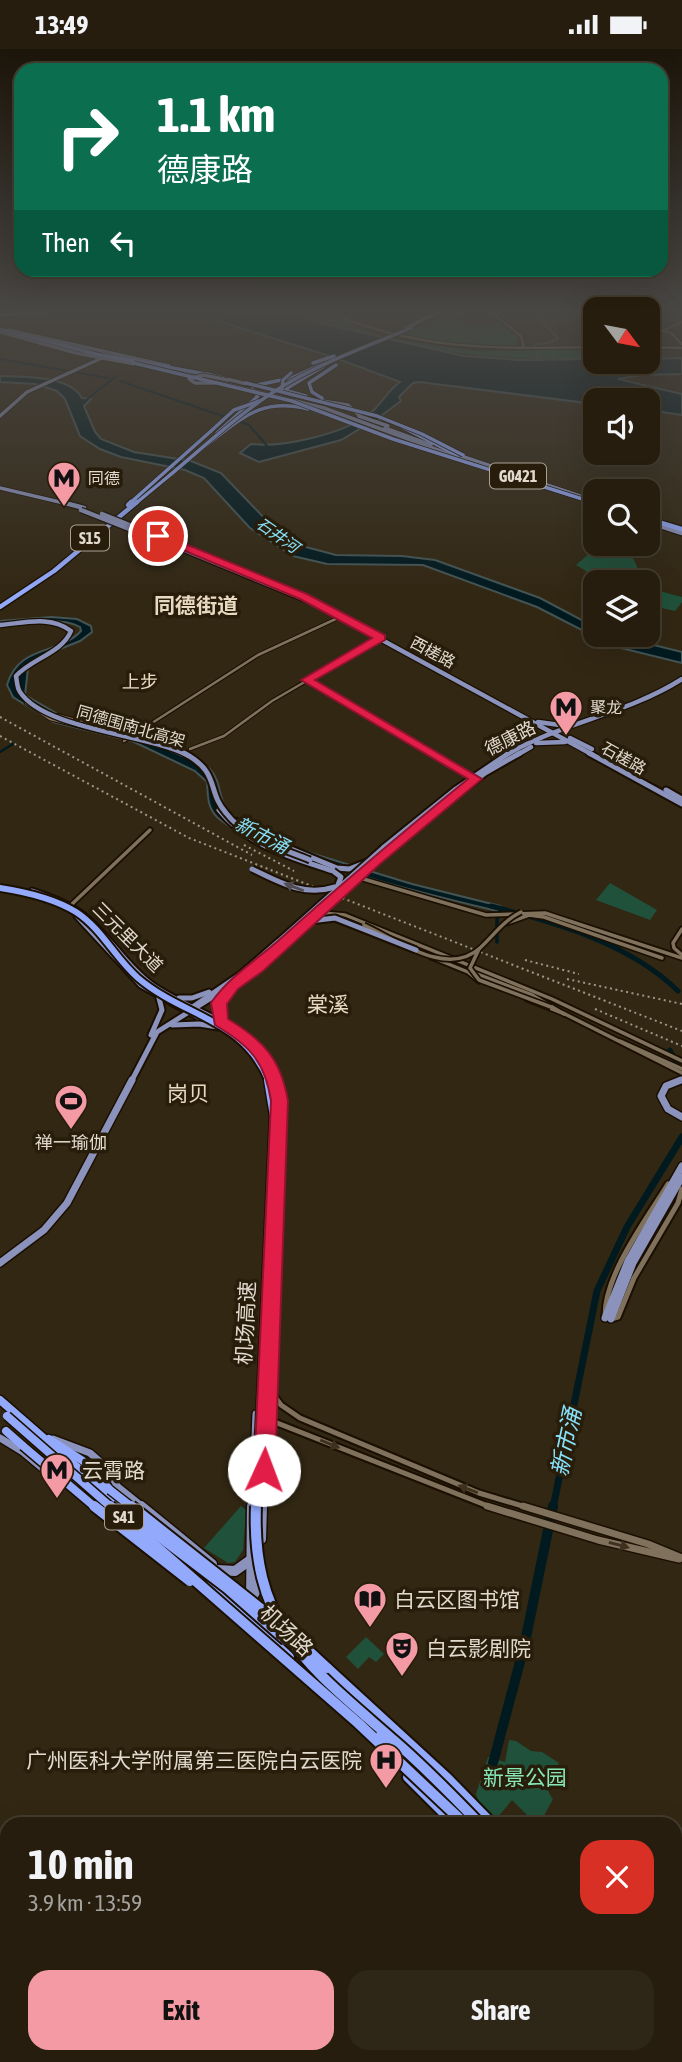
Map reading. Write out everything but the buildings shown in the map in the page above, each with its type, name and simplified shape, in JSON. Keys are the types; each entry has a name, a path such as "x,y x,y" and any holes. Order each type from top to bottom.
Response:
{"highway":[{"path":"217,433 247,405"},
{"path":"161,479 232,411 248,405"},
{"name":"S15","path":"19,594 253,405"},
{"path":"243,419 258,405"},
{"name":"S15","path":"0,606 70,558 161,479 258,405"},
{"path":"204,447 267,405"},
{"path":"296,405 357,419"},
{"name":"G0421","path":"303,405 357,419 401,441 583,499"},
{"path":"308,405 321,411"},
{"path":"331,405 401,426 443,446"},
{"name":"G0421","path":"338,405 398,423 489,466 583,499"},
{"path":"343,405 359,410"},
{"path":"401,426 457,455"},
{"path":"660,524 682,531"},
{"name":"机场高速","path":"0,888 47,898 77,913 93,926 141,980 238,1037 252,1049 265,1067 272,1087 274,1116 256,1515 258,1565 264,1590 286,1636 306,1661 475,1817"},
{"path":"0,1400 64,1459 259,1615 421,1773 468,1810"},
{"name":"机场路","path":"0,1412 78,1482 228,1601 272,1640 448,1817"},
{"name":"S41","path":"0,1412 385,1747 458,1817"},
{"path":"3,1435 23,1446 102,1514 240,1620"},
{"path":"42,1436 83,1461"},
{"path":"92,1470 110,1490 274,1619 404,1737 485,1817"},
{"path":"182,1565 194,1560 196,1550"},
{"path":"214,1590 224,1587 222,1573"},
{"path":"272,1640 268,1632 270,1627 284,1629"},
{"name":"机场路","path":"468,1810 475,1817"}],"main road":[{"path":"312,405 406,434 470,461"},
{"path":"317,405 375,425 400,438"},
{"path":"348,405 357,419"},
{"path":"375,425 400,438 494,470"},
{"path":"393,435 406,434"},
{"path":"400,438 406,434"},
{"path":"430,448 583,499"},
{"path":"0,489 83,508 149,535"},
{"name":"西槎路","path":"149,535 296,595 555,732"},
{"name":"西槎路","path":"149,535 303,596 379,638"},
{"path":"0,626 52,622 63,624 71,631 67,641 30,661 16,676 18,692 33,706"},
{"path":"0,626 50,624 62,626 68,632 62,642 27,661 14,674 13,689 26,703"},
{"path":"555,732 655,697 682,680"},
{"name":"同德围南北高架","path":"26,703 64,722 162,747 186,756 206,775 222,811 249,835 359,879"},
{"name":"同德围南北高架","path":"33,706 61,719 165,746 188,755 211,778 222,811"},
{"path":"574,726 536,723 538,732 535,742 576,743"},
{"path":"574,726 571,735 576,743"},
{"name":"德康路","path":"191,1010 230,984 303,926 386,849 472,777 555,732"},
{"name":"石槎路","path":"555,732 682,801"},
{"path":"222,811 262,837 337,868 351,869 368,861"},
{"path":"222,811 229,824 252,839 340,874 341,880 331,894"},
{"name":"德康路","path":"282,942 331,894 368,861 386,849"},
{"path":"252,869 304,891 322,892 337,886"},
{"name":"三元里大道","path":"0,888 43,894 71,905 96,925 140,975 191,1010"},
{"name":"三元里大道","path":"0,888 40,898 70,911 91,929 129,974 158,996 221,1026 253,1055 266,1077 271,1117 273,1187 262,1580 269,1607 284,1629"},
{"path":"303,926 321,918 335,918 435,959"},
{"path":"174,997 198,997 230,984"},
{"path":"163,1027 186,1024 221,1026 219,1003 230,984"},
{"path":"0,1260 40,1229 66,1198 151,1035 162,1010 158,996"},
{"path":"151,1035 162,1025 191,1010"},
{"path":"0,1260 44,1230 67,1203 152,1040 163,1027 191,1010"},
{"path":"682,1080 666,1086 661,1096 668,1109 682,1117"},
{"path":"608,1319 628,1261 681,1166"},
{"path":"612,1308 633,1263 682,1177"},
{"name":"三元里大道","path":"258,1628 251,1599 250,1559 256,1415 273,1187"},
{"path":"3,1435 60,1483 72,1485 78,1482"},
{"name":"机场路","path":"42,1436 90,1453 106,1467 118,1487 196,1550 284,1629 416,1753 468,1810"},
{"path":"222,1573 238,1571 250,1559"},
{"path":"228,1601 242,1605 251,1599 262,1580"}],"street":[{"path":"125,741 258,655 340,617"},
{"path":"190,750 224,736 272,701 379,638"},
{"path":"307,680 472,777"},
{"path":"26,703 39,714 71,726 133,736"},
{"path":"33,706 133,736"},
{"path":"71,905 150,830"},
{"path":"359,879 486,915 545,912 682,958"},
{"path":"345,915 449,960 462,960 480,948 500,926 521,912"},
{"path":"565,1014 532,995 435,959 348,921 321,913 345,915 552,999 682,1062"},
{"path":"316,918 328,916"},
{"path":"500,926 519,917 544,917 653,955 682,958"},
{"path":"682,929 673,943 674,949 682,958"},
{"path":"480,948 470,968 479,980 551,1007 669,1067 682,1071"},
{"path":"449,964 447,960 453,960"},
{"path":"616,1039 682,1071"},
{"path":"682,1160 681,1166 624,1259 603,1312 608,1319 618,1317 641,1264 678,1203 682,1189"},
{"path":"268,1387 281,1405 314,1425 461,1487 648,1544 682,1559"},
{"path":"256,1415 452,1494 644,1552 682,1559"}],"green space":[{"path":"586,556 632,556 638,569 585,570 576,565"},
{"path":"660,591 682,597 682,602 675,611 660,608"},
{"path":"610,883 657,910 650,920 596,900"},
{"path":"241,1506 246,1510 243,1550 235,1562 228,1563 204,1548"},
{"path":"366,1637 384,1654 376,1662 369,1657 358,1669 346,1657"},
{"name":"新景公园","path":"509,1740 516,1741 531,1751 542,1752 559,1763 548,1786 553,1799 543,1817 529,1817 512,1800 498,1817 484,1817 476,1794 488,1757 505,1762"}],"water":[{"name":"石井河","path":"67,405 85,405 95,432 101,439 134,452 191,461 221,473 269,523 302,546 336,555 402,556 435,560 540,598 583,621 583,631 537,607 423,565 327,564 293,556 250,528 204,478 185,470 121,457 100,449 80,436"},
{"path":"378,405 396,405 378,418 380,422 363,427 341,440 259,462 240,453 251,444 295,442 327,434 367,416"},
{"path":"660,405 682,405 682,415 660,412"},
{"path":"51,617 77,619 91,626 92,632 80,641 45,655 28,668 25,695 63,717 138,736 209,768 229,814 291,847 412,884 500,906 497,911 350,872 240,831 222,821 211,809 207,782 195,771 132,741 53,722 13,697 7,685 21,663 30,656 72,639 81,631 80,627 62,621 0,626 0,621"},
{"path":"617,647 660,647 682,652 682,663"}],"waterway":[{"path":"190,405 249,425 267,446"},
{"path":"0,752 13,744"},
{"name":"新市涌","path":"491,906 566,928 614,947 659,974 678,991"},
{"path":"497,942 497,920 501,908"},
{"name":"新市涌","path":"670,1050 682,1076"},
{"name":"新市涌","path":"553,1508 597,1291 627,1227 682,1137"},
{"name":"新市涌","path":"493,1763 524,1647 553,1506"}],"railway":[{"path":"0,717 252,855"},
{"path":"0,736 189,838 682,1031"},
{"path":"244,845 294,871"},
{"path":"525,960 579,974"},
{"path":"567,979 682,1004"},
{"path":"595,1009 682,1046"}],"place":[{"name":"同德","path":"64,508"},
{"name":"聚龙","path":"566,737"},
{"name":"禅一瑜伽","path":"71,1131"},
{"name":"云霄路","path":"57,1500"},
{"name":"白云区图书馆","path":"370,1629"},
{"name":"白云影剧院","path":"402,1678"},
{"name":"广州医科大学附属第三医院白云医院","path":"386,1790"}],"district":[{"name":"同德街道","path":"196,605"},
{"name":"上步","path":"140,681"},
{"name":"棠溪","path":"328,1004"},
{"name":"岗贝","path":"188,1093"}],"route":[{"path":"158,536 303,596 381,638 307,680 476,779 375,861 257,967 233,985 219,1003 220,1021 259,1048 278,1085 280,1121 264,1470"}]}
